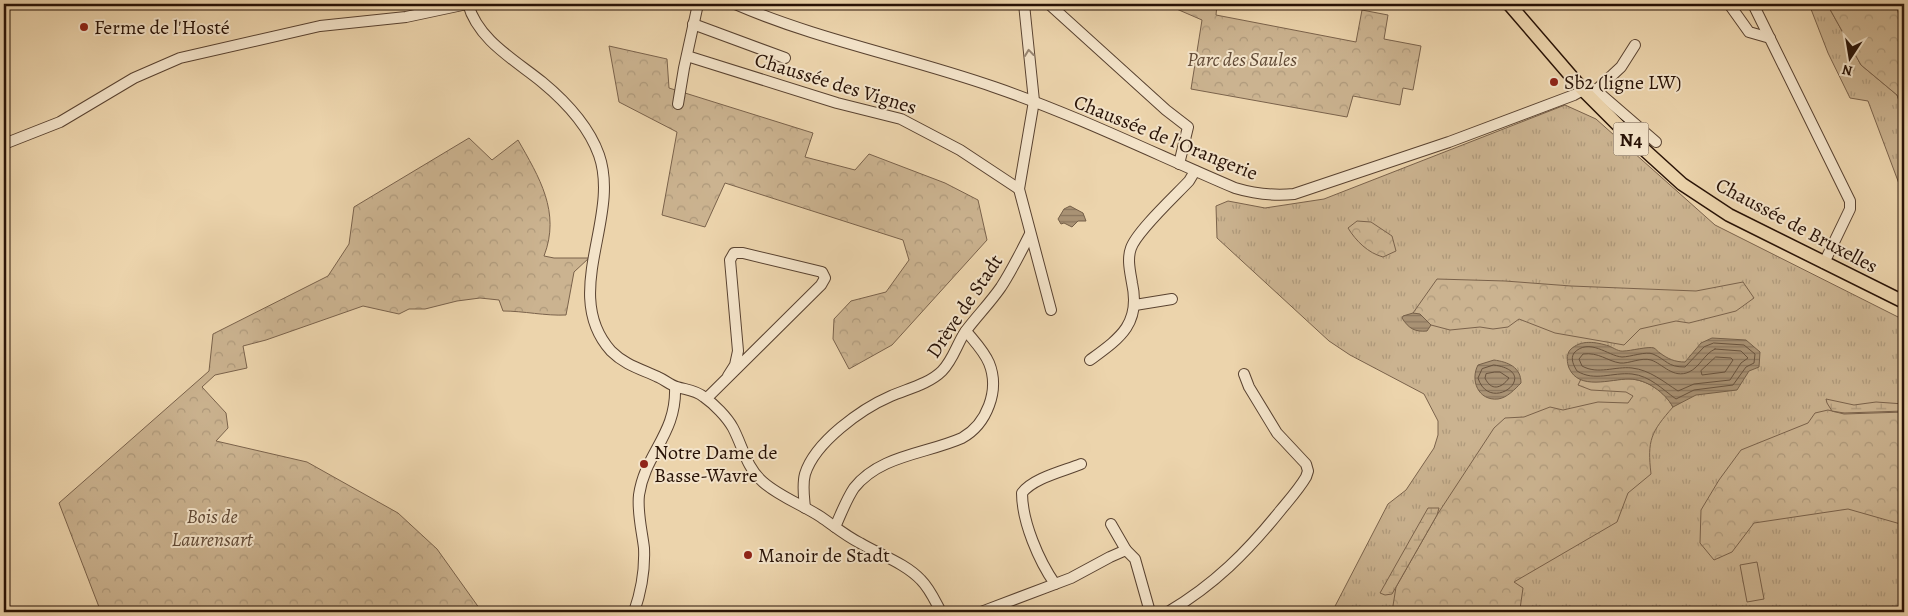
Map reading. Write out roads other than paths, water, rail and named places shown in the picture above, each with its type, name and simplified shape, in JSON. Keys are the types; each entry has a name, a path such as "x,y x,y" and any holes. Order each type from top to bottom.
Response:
{"main road":[{"name":"Chaussée de Bruxelles","path":"1509,4 1627,134 1682,184 1729,215 1904,302"}],"street":[{"path":"4,144 61,124 140,76 167,62 190,55 320,26 406,17 468,4 474,18 494,44 544,83 565,104 594,142 602,167 604,184 601,220 591,275 590,297 594,324 603,341 620,359 631,366 661,378 674,387 691,389 706,398 732,426 746,461 758,477 774,490 858,543 916,575 928,588 940,612"},
{"path":"678,104 698,4"},
{"name":"Chaussée de l'Orangerie","path":"734,4 798,28 993,86 1034,101 1195,171 1249,192 1275,196 1294,194 1483,130 1574,95 1590,92"},
{"path":"1024,4 1034,101 1019,189 1051,310"},
{"path":"1049,4 1166,110 1188,126 1179,164"},
{"path":"1729,4 1749,32 1770,38"},
{"path":"1753,4 1850,200 1850,209 1824,263"},
{"path":"693,24 785,58"},
{"path":"1635,44 1621,67 1590,92 1656,142"},
{"name":"Chaussée des Vignes","path":"687,56 837,103 901,119 960,150 1019,189"},
{"path":"1090,360 1123,333 1132,319 1134,293 1129,262 1131,248 1189,181 1195,171"},
{"name":"Drève de Stadt","path":"805,508 804,479 808,466 821,449 861,411 940,373 948,364 966,331 1001,287 1030,234"},
{"path":"706,398 728,376 738,369 821,284 824,278 822,272 743,253 734,253 730,260 738,351 735,364 728,376"},
{"path":"1134,305 1172,299"},
{"path":"835,527 850,494 862,479 872,471 892,461 962,438 981,422 992,394 992,374 986,356 966,331"},
{"path":"1168,612 1191,598 1237,561 1262,533 1306,477 1308,471 1306,464 1277,432 1249,387 1244,374"},
{"path":"634,612 639,600 644,568 639,495 644,476 674,413 674,387"},
{"path":"1056,584 1042,562 1030,533 1022,493 1026,487 1034,482 1081,464"},
{"path":"1111,524 1126,550 1133,556 1150,612"},
{"path":"981,612 1056,584 1126,550"}],"water":[{"path":"1070,206 1083,213 1086,221 1078,221 1072,227 1064,223 1061,224 1058,219 1064,209"},
{"path":"1413,313 1420,314 1431,325 1427,331 1419,331 1407,325 1402,318 1403,316"},
{"path":"1712,338 1746,340 1760,352 1759,367 1749,371 1737,390 1696,395 1673,407 1660,392 1642,381 1629,379 1588,382 1574,375 1568,364 1567,357 1570,350 1579,344 1589,342 1622,351 1654,348 1669,358 1685,362 1701,343"},
{"path":"1494,360 1513,366 1519,373 1521,383 1508,395 1498,399 1485,397 1478,388 1475,377 1478,365"}],"place":[{"name":"Ferme de l'Hosté","path":"84,27"},
{"name":"Sb2 (ligne LW)","path":"1554,82"},
{"name":"Notre Dame de Basse-Wavre","path":"644,464"},
{"name":"Manoir de Stadt","path":"748,555"}],"park label":[{"name":"Parc des Saules","path":"1242,59"},
{"name":"Bois de Laurensart","path":"212,528"}]}
